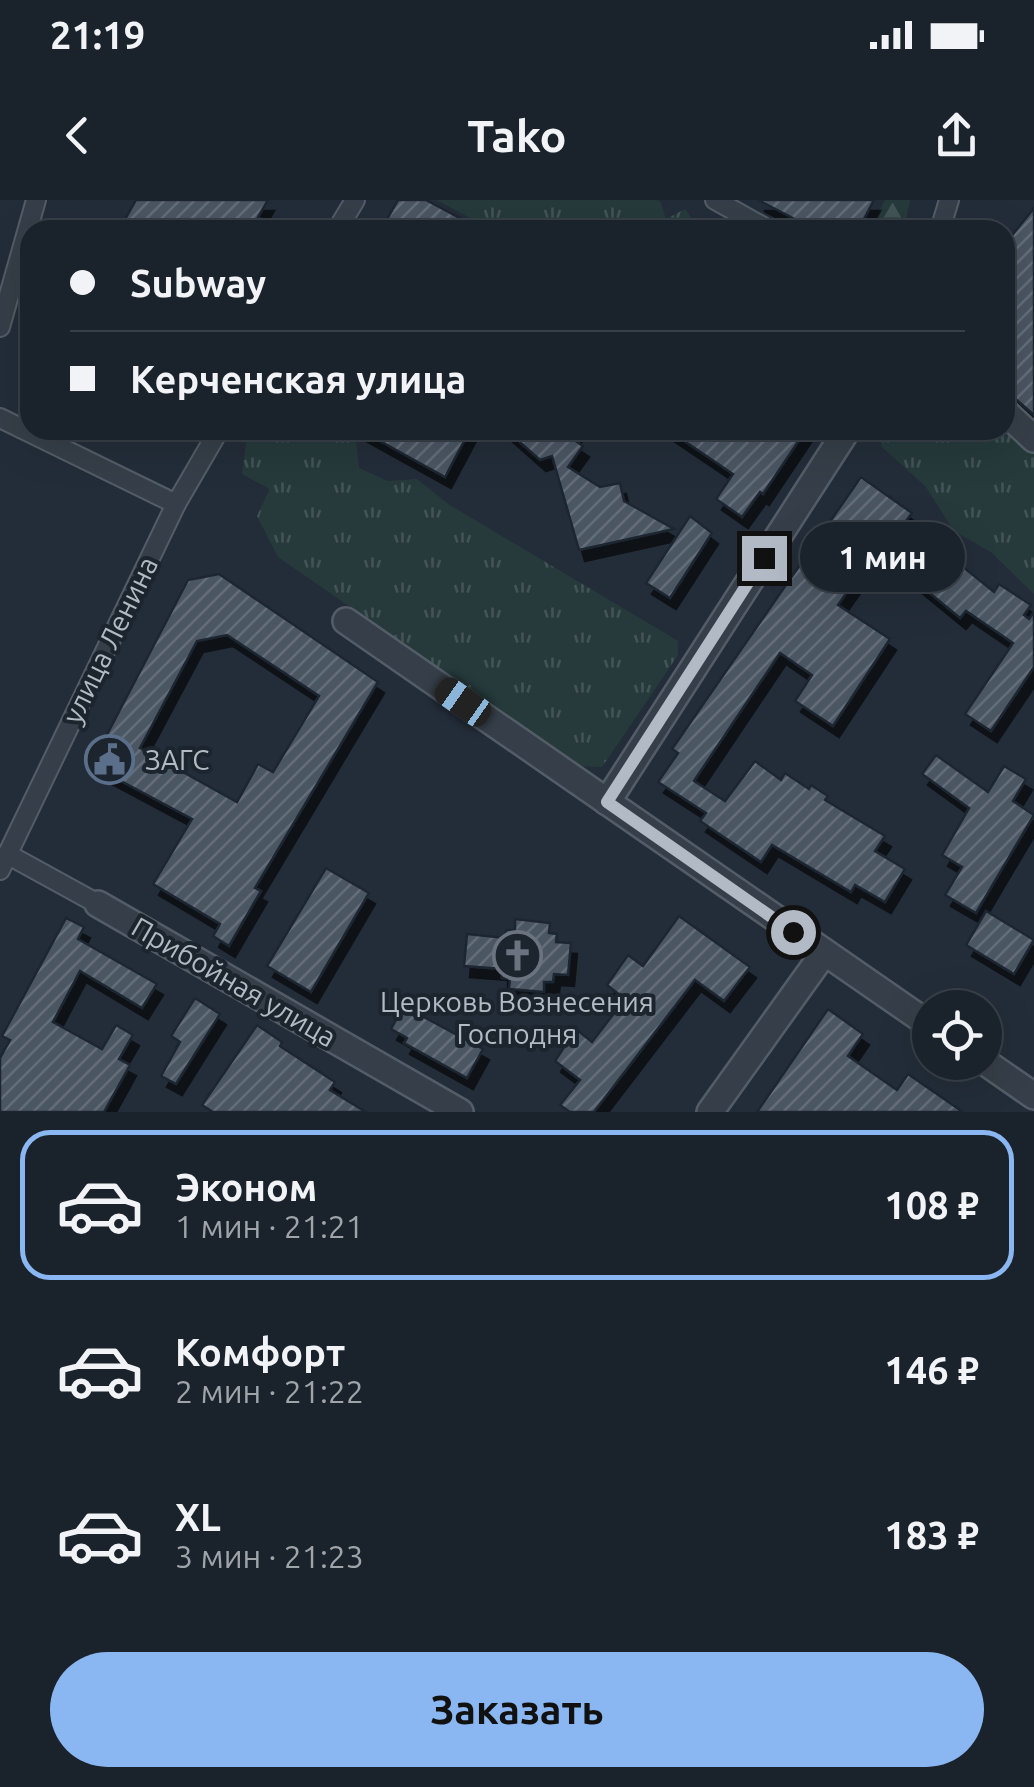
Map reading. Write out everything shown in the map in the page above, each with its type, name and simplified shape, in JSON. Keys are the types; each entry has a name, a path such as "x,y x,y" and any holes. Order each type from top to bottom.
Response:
{"street":[{"path":"716,200 751,220"},
{"path":"0,327 20,256"},
{"path":"1015,421 1034,439"},
{"path":"45,440 176,504"},
{"name":"улица Ленина","path":"4,862 176,504 213,440"},
{"path":"607,802 841,440"},
{"path":"346,621 912,1013"},
{"name":"Прибойная улица","path":"4,862 98,904 457,1111"},
{"path":"710,1112 824,953"},
{"path":"1002,1074 1034,1096"}],"green space":[{"path":"437,200 654,200 660,201 666,219 685,209 693,220 522,219 474,220"},
{"path":"885,200 910,200 906,220 875,220"},
{"path":"1015,434 1034,452 1034,594 991,552 954,531 926,487 881,446 882,440 1015,440"},
{"path":"247,440 356,440 359,468 388,481 417,479 448,504 678,641 678,655 602,767 581,766 278,557 257,516 270,489 242,474"}],"building":[{"path":"136,200 268,200 258,217 264,220 125,220"},
{"path":"398,200 426,200 463,220 387,220"},
{"path":"758,200 874,200 863,220 797,220"},
{"path":"1034,208 1034,415 1015,399 1015,232"},
{"path":"378,440 465,440 445,477"},
{"path":"517,440 574,440 583,446 568,467 600,487 620,483 624,501 674,529 579,550 552,456 540,460"},
{"path":"683,440 799,440 763,494 760,492 742,517 716,499 733,474"},
{"path":"861,477 912,513 906,521 994,592 999,584 1031,605 1024,615 1029,619 1034,612 1034,667 991,731 965,714 1013,643 966,611 960,618 915,581 922,573 889,546 883,554 877,550 838,605 890,639 833,726 795,701 812,675 780,653 694,781 725,801 755,761 781,780 785,773 809,789 811,785 828,796 825,800 885,836 875,851 905,869 885,902 855,885 851,892 772,845 761,862 700,821 706,813 658,782 678,753 672,749"},
{"path":"690,516 712,533 670,598 646,583"},
{"path":"219,574 378,682 255,888 261,891 229,946 213,936 220,924 153,884 192,819 91,765 188,580","holes":["227,635 319,696 273,772 258,764 237,802 140,748 197,641"]},
{"path":"936,755 988,792 1004,766 1026,779 1013,801 1034,815 976,913 945,895 962,867 942,855 969,808 922,774"},
{"path":"326,868 369,893 311,992 267,966"},
{"path":"986,911 1034,940 1014,974 966,945"},
{"path":"679,916 750,967 724,1001 695,980 594,1112 570,1112 560,1105 580,1080 555,1061 576,1029 592,1042 625,999 607,985 628,955 643,966"},
{"path":"66,918 84,927 78,939 157,984 142,1008 80,971 53,1022 102,1049 116,1025 133,1035 119,1059 130,1065 104,1112 0,1112 0,1058 10,1040 2,1036"},
{"name":"Церковь Вознесения Господня","path":"515,919 550,923 549,933 557,934 556,942 571,943 568,975 554,974 553,982 544,982 544,992 509,989 510,979 502,978 502,969 464,966 467,934 505,938 506,930 515,930"},
{"path":"195,998 220,1014 176,1084 161,1076 180,1042 171,1036"},
{"path":"402,1009 483,1049 467,1078 404,1043 407,1038 391,1029"},
{"path":"828,1009 863,1034 848,1056 897,1090 908,1074 963,1112 757,1112"},
{"path":"257,1025 282,1042 280,1046 335,1082 330,1090 366,1112 213,1112 202,1105"}],"place":[{"name":"ЗАГС","path":"110,760"},
{"name":"Церковь Вознесения Господня","path":"517,955"}],"route":[{"path":"764,558 607,802 793,932"}]}
